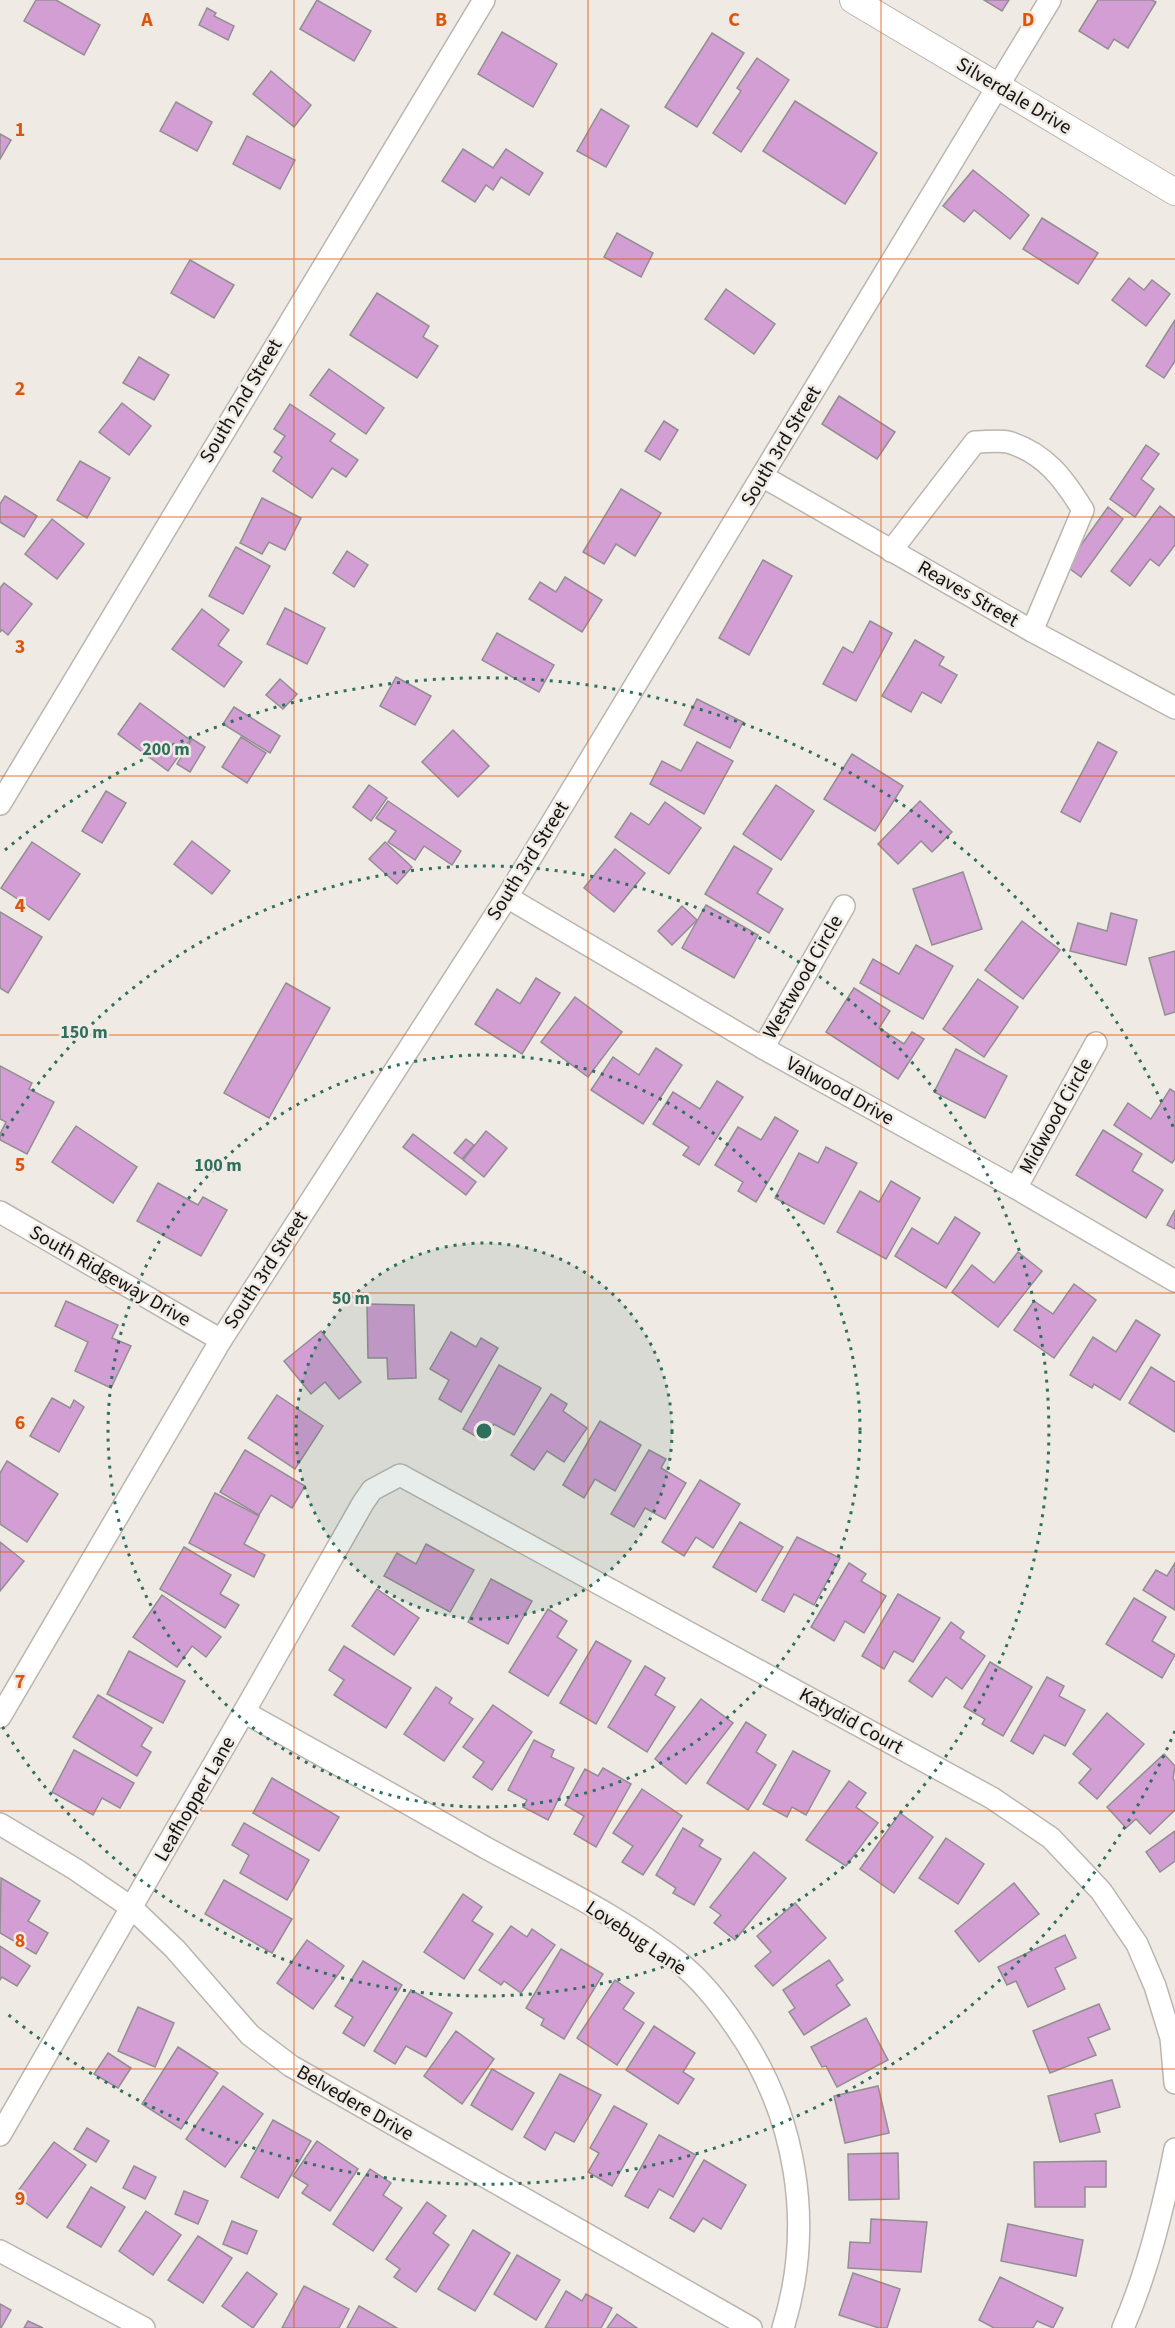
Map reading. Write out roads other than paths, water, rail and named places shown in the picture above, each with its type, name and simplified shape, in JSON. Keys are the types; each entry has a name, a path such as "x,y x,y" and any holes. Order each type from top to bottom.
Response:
{"street":[{"name":"South 2nd Street","path":"0,804 484,0"},
{"name":"Silverdale Drive","path":"853,0 1175,192"},
{"name":"South 3rd Street","path":"0,1717 221,1340 507,897 1050,0"},
{"path":"891,550 975,442 1006,442 1039,456 1064,479 1083,510 1032,631"},
{"name":"Reaves Street","path":"762,476 1032,631 1175,708"},
{"name":"Valwood Drive","path":"507,897 763,1048 1016,1188 1175,1281"},
{"name":"Westwood Circle","path":"763,1048 843,906"},
{"name":"Midwood Circle","path":"1016,1188 1096,1043"},
{"name":"South Ridgeway Drive","path":"0,1212 221,1340"},
{"name":"Leafhopper Lane","path":"0,2135 363,1503 372,1490 400,1474"},
{"name":"Katydid Court","path":"400,1474 992,1798 1051,1838 1101,1891 1137,1944 1155,1986 1171,2038 1175,2083"},
{"name":"Lovebug Lane","path":"244,1712 623,1924 682,1965 721,2005 750,2047 773,2094 790,2145 799,2199 798,2259 791,2303 783,2328"},
{"name":"Belvedere Drive","path":"0,1824 75,1869 132,1908 175,1949 250,2035 291,2066 751,2328"},
{"path":"1123,2328 1135,2301 1166,2196 1175,2149"},
{"path":"0,2251 144,2328"}]}
